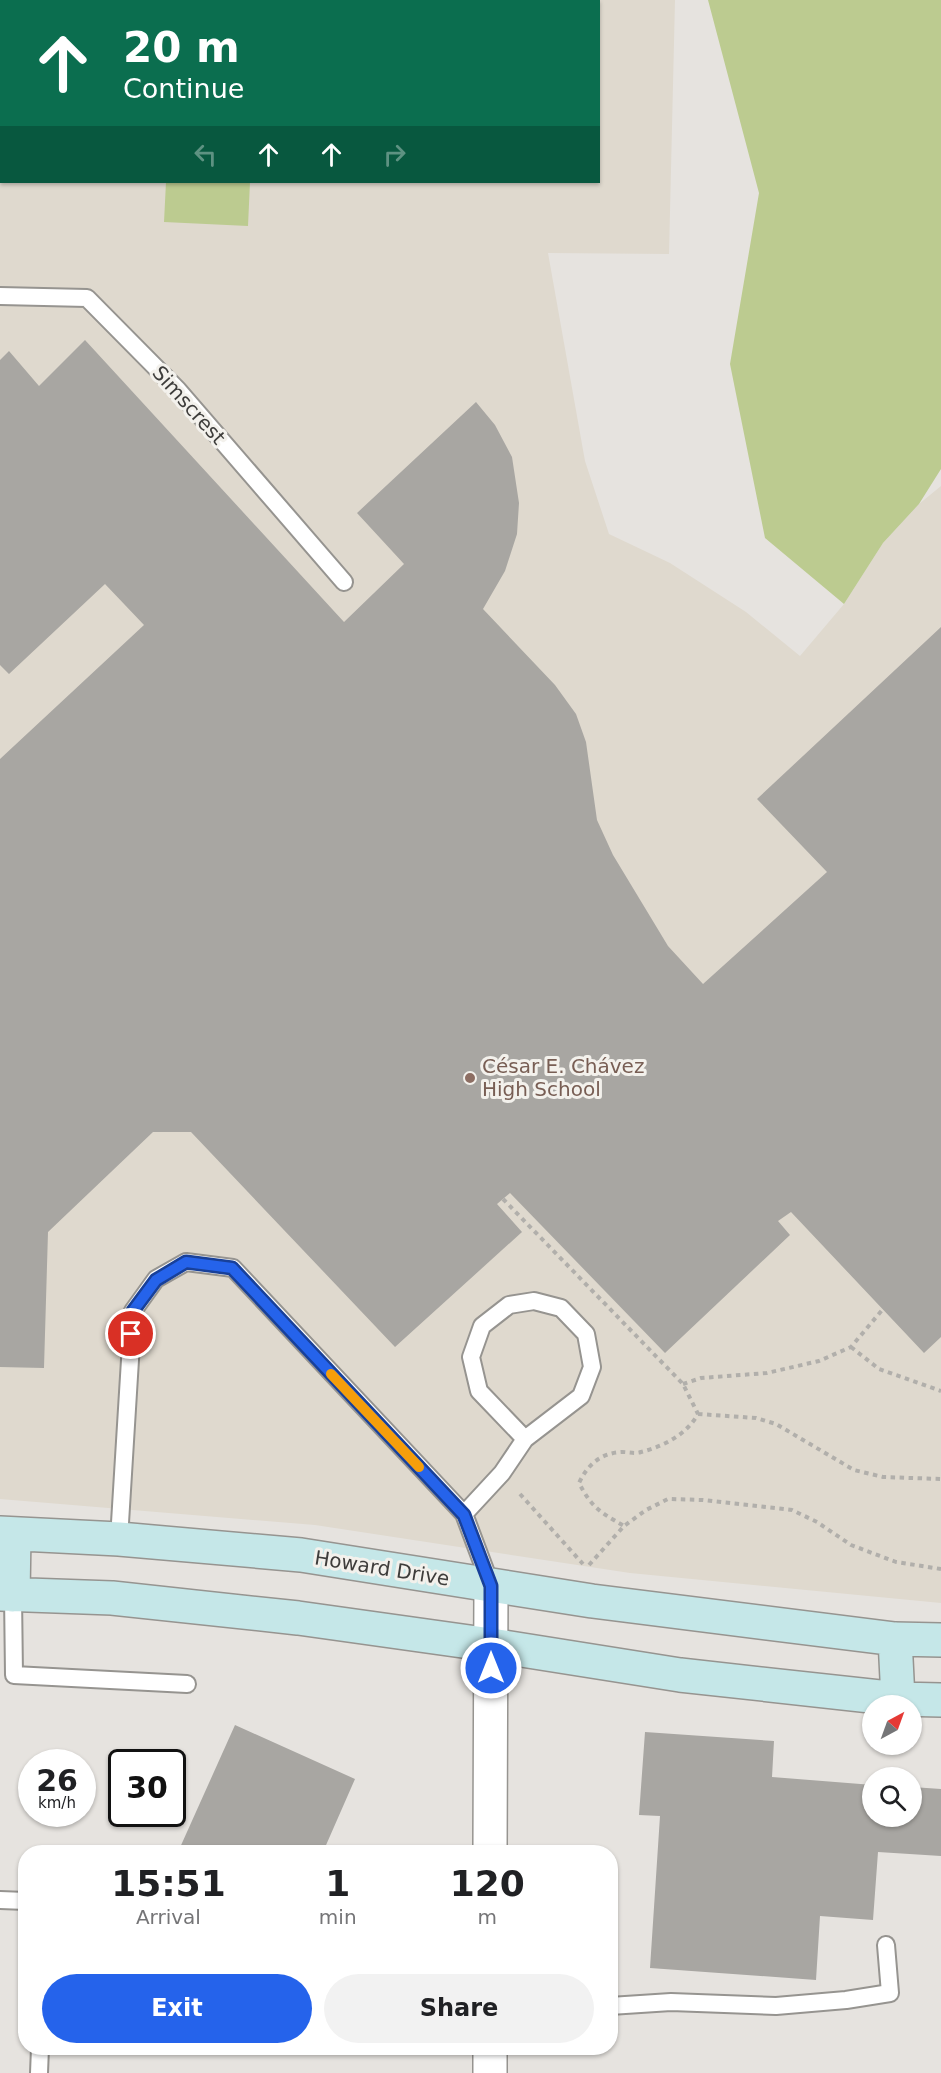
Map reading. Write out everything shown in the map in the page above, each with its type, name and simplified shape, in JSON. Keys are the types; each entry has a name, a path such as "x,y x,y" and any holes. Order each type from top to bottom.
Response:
{"main road":[{"name":"Howard Drive","path":"7,1534 119,1539 301,1555 592,1601 895,1639 941,1640"},
{"path":"7,1534 6,1595 112,1598 305,1618 680,1675 862,1695"},
{"path":"895,1639 898,1695"},
{"path":"922,1700 941,1700"}],"street":[{"path":"490,1845 491,1586"},
{"path":"490,2055 490,2073"}],"lane":[{"name":"Simscrest","path":"0,296 87,298 178,390 344,582"},
{"path":"119,1539 133,1311 156,1280 186,1262 232,1268 464,1515 491,1586"},
{"path":"464,1515 502,1473 525,1439 581,1396 592,1367 586,1335 561,1308 534,1301 509,1305 482,1326 471,1357 479,1391 525,1439"},
{"path":"6,1595 7,1675 187,1684"},
{"path":"0,1900 18,1901"},
{"path":"618,2005 671,2002 776,2006 846,2001 890,1994 886,1945"},
{"path":"39,2073 40,2055"}],"path":[{"path":"683,1384 701,1378 777,1370 819,1361 851,1347 883,1309"},
{"path":"851,1347 879,1369 941,1391"},
{"path":"698,1414 756,1418 776,1424 854,1470 883,1477 941,1479"},
{"path":"502,1473 587,1568 624,1526 646,1510 668,1499 680,1499 792,1510 817,1522 851,1545 873,1554 896,1562 941,1569"}],"shaded area":[{"name":"César E. Chávez High School","path":"600,0 675,0 669,254 548,253 585,461 609,534 670,563 746,612 800,656 844,604 883,543 919,504 941,486 941,1603 630,1573 315,1525 0,1499 0,183 600,183"}],"green space":[{"path":"708,0 941,0 941,469 919,504 883,543 844,604 765,538 730,364 759,193"},
{"path":"166,183 250,183 248,226 164,222"}],"building":[{"path":"85,340 344,622 404,564 357,513 476,402 495,425 512,457 519,503 517,534 505,571 483,609 555,685 576,714 586,742 597,820 613,855 668,946 703,984 827,872 757,799 941,627 941,1337 924,1353 791,1212 778,1221 790,1235 665,1353 510,1193 497,1204 522,1232 395,1347 191,1132 153,1132 48,1232 44,1368 0,1367 0,759 144,625 105,584 9,674 0,665 0,360 9,351 39,386"},
{"path":"235,1725 355,1779 326,1845 181,1845"},
{"path":"645,1732 774,1741 772,1777 862,1784 862,1827 922,1827 922,1788 941,1789 941,1856 878,1852 873,1920 820,1916 816,1980 650,1968 660,1816 639,1815"}],"slow traffic":[{"path":"331,1374 419,1467"}],"place":[{"name":"César E. Chávez High School","path":"470,1078"}],"route":[{"path":"131,1334 133,1311 156,1280 186,1262 232,1268 464,1515 491,1586 491,1668"}]}
